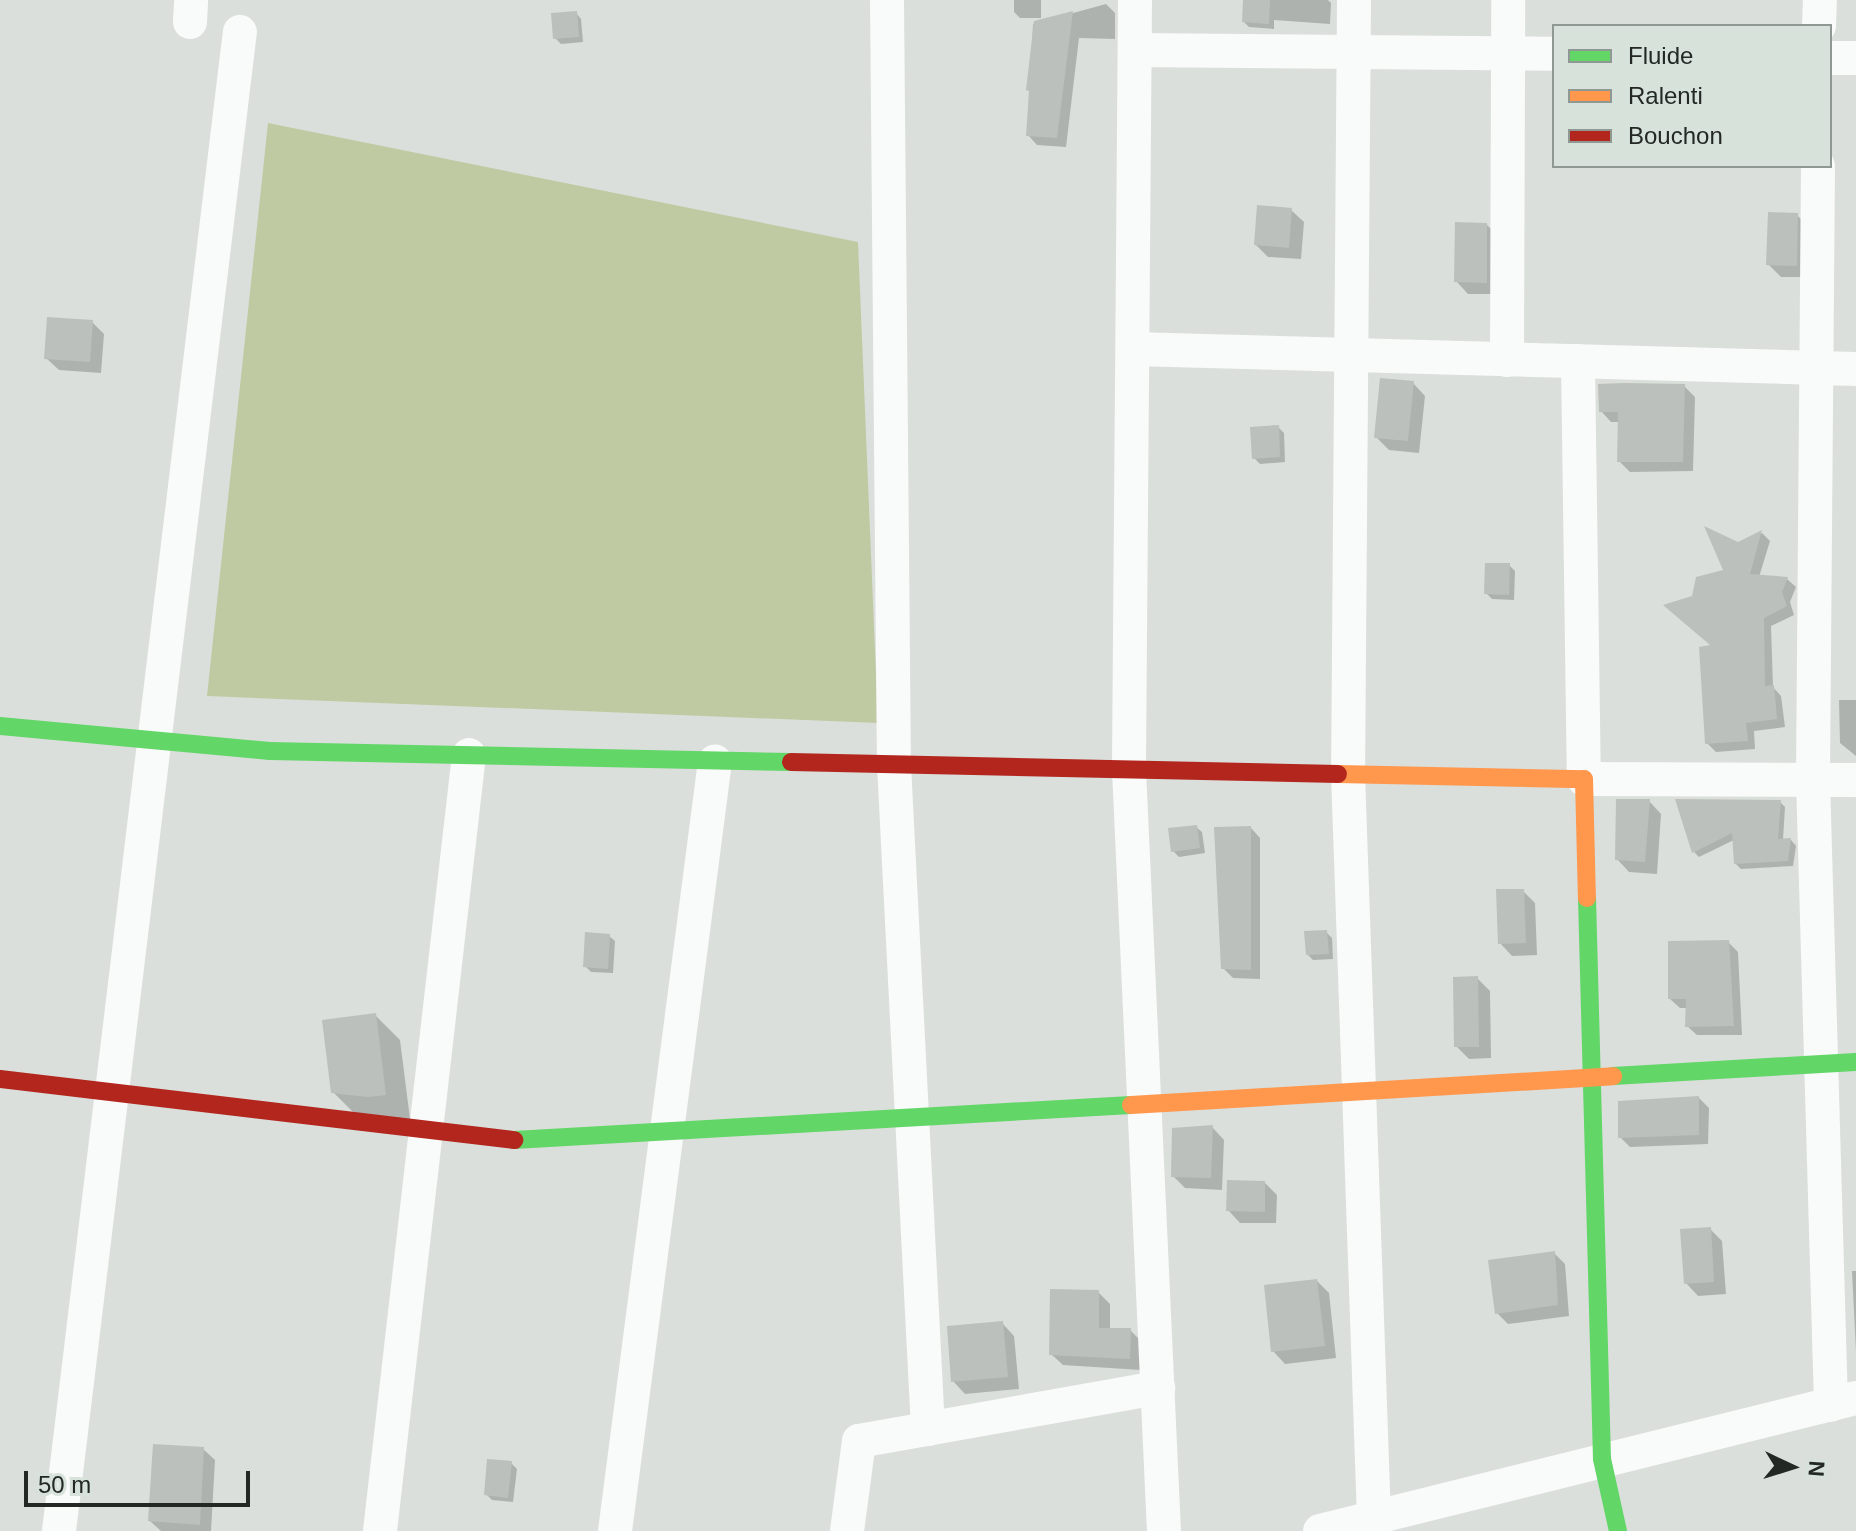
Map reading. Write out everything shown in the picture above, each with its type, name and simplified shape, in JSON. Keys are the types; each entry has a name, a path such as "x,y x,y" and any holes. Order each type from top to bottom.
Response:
{"main road":[{"path":"0,726 270,751 1584,779 1602,1459 1618,1531"},
{"path":"0,1079 526,1141 1856,1062"}],"street":[{"path":"887,0 894,765 928,1429"},
{"path":"1135,0 1129,770 1164,1531"},
{"path":"1354,0 1348,774 1374,1517"},
{"path":"1507,360 1508,0"},
{"path":"1819,24 1820,0"},
{"path":"59,1531 240,32"},
{"path":"1135,50 1552,54"},
{"path":"1832,58 1856,58"},
{"path":"1320,1531 1602,1459 1844,1402 1822,1064 1813,780 1818,168"},
{"path":"1133,349 1856,369"},
{"path":"1578,361 1584,779 1856,780"},
{"path":"380,1531 469,755"},
{"path":"615,1531 715,761"},
{"path":"847,1531 859,1441 1158,1388"}],"green space":[{"path":"268,123 858,242 878,723 207,696"}],"building":[{"path":"1243,0 1270,0 1269,24 1242,22"},
{"path":"577,11 579,37 553,39 551,13"},
{"path":"1073,11 1057,138 1026,136 1029,91 1026,90 1034,21"},
{"path":"1257,205 1292,208 1289,248 1254,245"},
{"path":"1768,212 1798,213 1797,266 1766,265"},
{"path":"1455,222 1487,223 1487,283 1454,282"},
{"path":"47,317 93,320 90,362 44,359"},
{"path":"1380,378 1414,381 1408,441 1374,438"},
{"path":"1598,384 1685,384 1683,462 1617,462 1618,412 1599,412"},
{"path":"1279,425 1280,457 1252,459 1250,427"},
{"path":"1704,526 1738,542 1762,530 1750,574 1788,577 1782,592 1787,606 1764,618 1765,686 1774,685 1777,719 1746,723 1748,741 1705,744 1699,647 1710,645 1663,605 1692,596 1696,577 1723,570"},
{"path":"1485,563 1510,563 1509,595 1484,594"},
{"path":"1616,799 1650,799 1645,862 1615,860"},
{"path":"1675,799 1781,800 1778,839 1791,838 1788,861 1734,864 1732,833 1692,853"},
{"path":"1197,825 1200,848 1171,852 1168,828"},
{"path":"1251,826 1251,970 1221,969 1214,827"},
{"path":"1496,889 1524,889 1526,943 1498,944"},
{"path":"1327,930 1329,954 1306,955 1304,931"},
{"path":"585,932 610,934 608,969 583,967"},
{"path":"1729,940 1734,1026 1685,1027 1686,999 1668,999 1668,941"},
{"path":"1478,976 1479,1047 1454,1047 1453,977"},
{"path":"376,1013 386,1095 368,1097 331,1093 322,1020"},
{"path":"1699,1096 1699,1135 1618,1138 1618,1101"},
{"path":"1213,1125 1211,1178 1171,1177 1172,1128"},
{"path":"1227,1180 1265,1181 1265,1212 1226,1211"},
{"path":"1711,1227 1714,1282 1684,1284 1680,1229"},
{"path":"1555,1251 1558,1305 1495,1314 1488,1260"},
{"path":"1317,1279 1325,1346 1271,1352 1264,1285"},
{"path":"1050,1289 1099,1290 1099,1328 1131,1328 1130,1359 1049,1355"},
{"path":"1003,1321 1008,1377 951,1382 947,1326"},
{"path":"153,1444 204,1447 200,1525 148,1521"},
{"path":"487,1459 512,1461 508,1498 484,1495"}],"traffic: fast":[{"path":"0,726 270,751 791,762"},
{"path":"1587,898 1602,1459 1618,1531"},
{"path":"1613,1076 1856,1062"},
{"path":"514,1140 1131,1105"}],"traffic: slow":[{"path":"1338,774 1584,779 1587,898"},
{"path":"1131,1105 1613,1076"}],"traffic: jam":[{"path":"791,762 1338,774"},
{"path":"0,1079 514,1140"}]}
